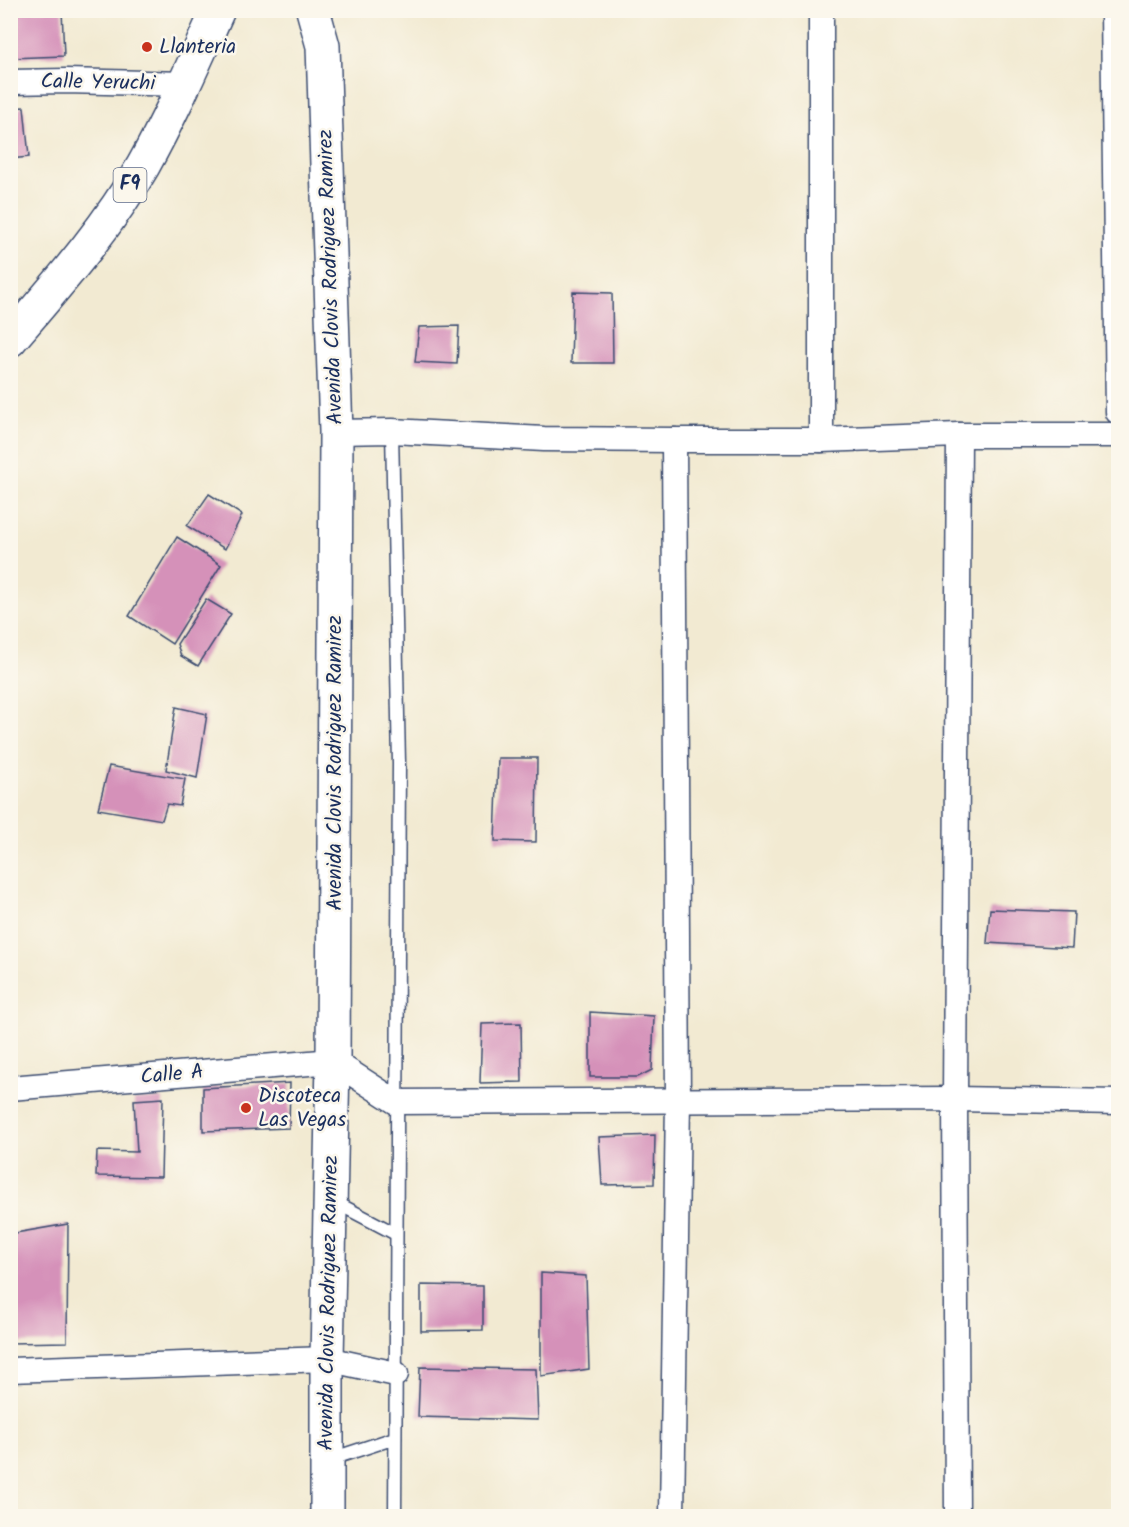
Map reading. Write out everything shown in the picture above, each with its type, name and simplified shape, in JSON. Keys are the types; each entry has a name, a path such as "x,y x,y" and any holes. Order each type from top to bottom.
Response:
{"main road":[{"name":"F9","path":"10,340 88,248 142,167 218,10"},
{"name":"Avenida Clovis Rodriguez Ramirez","path":"313,10 323,46 336,432 333,1061 327,1359 327,1516"}],"street":[{"path":"821,10 821,440"},
{"path":"1113,10 1119,412"},
{"name":"Calle Yeruchi","path":"10,82 184,84"},
{"path":"336,432 392,430 544,439 674,440 1119,435"},
{"path":"957,1516 955,1100 959,435"},
{"path":"672,1516 678,1100 674,440"},
{"path":"333,1061 396,1102 678,1100 1119,1102"},
{"name":"Calle A","path":"10,1088 333,1061"},
{"path":"10,1370 327,1359 396,1374"}],"lane":[{"path":"392,430 399,763 395,1516"},
{"path":"330,1200 396,1234"},
{"path":"327,1460 395,1438"}],"building":[{"path":"10,10 62,10 64,56 10,58"},
{"path":"24,107 29,157 10,159 10,108"},
{"path":"573,292 612,293 613,363 571,363"},
{"path":"459,326 457,364 415,362 419,327"},
{"path":"209,494 242,515 225,549 187,526"},
{"path":"177,537 221,565 172,644 129,616"},
{"path":"206,599 231,614 198,666 181,656 177,644"},
{"path":"176,707 207,714 197,778 166,770"},
{"path":"498,758 537,758 536,842 495,841"},
{"path":"109,766 185,779 180,806 167,804 162,820 98,809"},
{"path":"990,909 1074,912 1072,948 987,943"},
{"path":"590,1012 654,1016 652,1070 638,1077 590,1077"},
{"path":"521,1023 522,1082 480,1083 482,1024"},
{"name":"Discoteca Las Vegas","path":"290,1083 289,1128 203,1131 203,1088"},
{"path":"163,1098 161,1177 96,1176 97,1151 137,1152 134,1100"},
{"path":"655,1135 654,1184 602,1185 599,1137"},
{"path":"68,1224 67,1342 10,1343 10,1234"},
{"path":"541,1273 586,1276 589,1369 541,1376"},
{"path":"421,1285 483,1286 483,1330 421,1331"},
{"path":"420,1367 536,1369 538,1420 418,1417"}],"place":[{"name":"Llanteria","path":"147,47"},
{"name":"Discoteca Las Vegas","path":"246,1108"}]}
